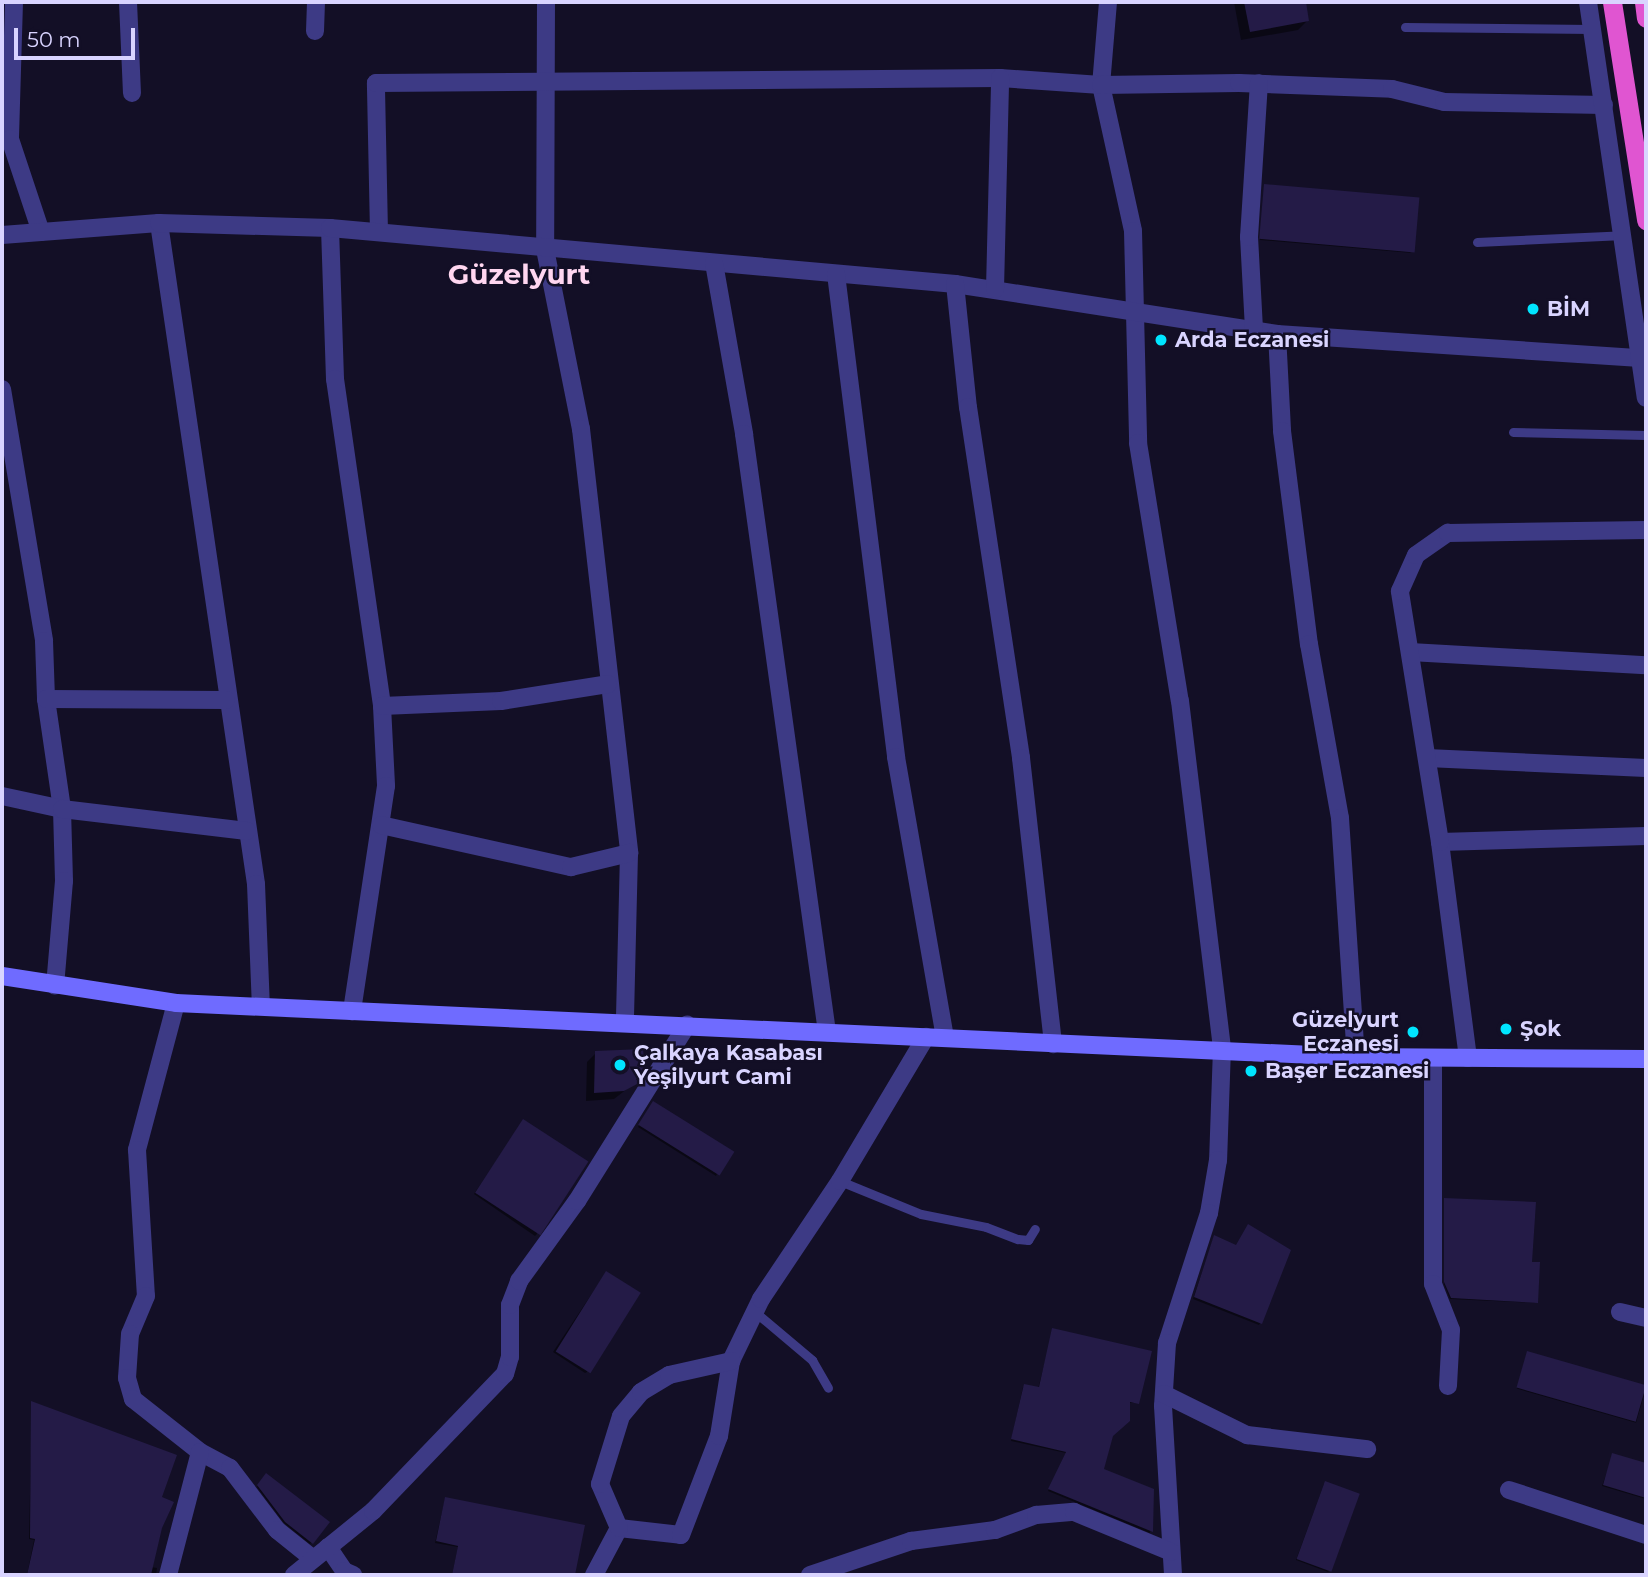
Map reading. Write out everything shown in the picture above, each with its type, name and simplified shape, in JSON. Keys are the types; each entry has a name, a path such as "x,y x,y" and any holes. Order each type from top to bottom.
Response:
{"highway":[{"path":"1612,2 1646,220"},
{"path":"1644,2 1646,18"}],"main road":[{"path":"2,976 176,1003 625,1021 1053,1044 1222,1048 1356,1057 1646,1059"}],"street":[{"path":"14,2 8,103 10,139 41,232"},
{"path":"128,2 132,93"},
{"path":"315,31 316,2"},
{"path":"546,2 548,81 545,249 581,429 629,853 625,1021"},
{"path":"1108,2 1101,85 1133,231 1132,308 1138,443 1180,701 1222,1048 1218,1160 1211,1200 1167,1343 1164,1394 1173,1575"},
{"path":"1588,2 1644,357 1646,398"},
{"path":"995,289 1000,78"},
{"path":"379,232 376,83 1000,78 1101,85 1259,83 1392,89 1444,102 1604,105"},
{"path":"1254,329 1249,237 1259,83"},
{"path":"159,223 226,700 256,884 261,1006"},
{"path":"2,235 159,223 330,228 995,289 1132,308 1277,334 1644,357"},
{"path":"330,228 335,379 382,706 386,786 352,1011"},
{"path":"714,263 744,434 827,1032"},
{"path":"836,274 896,757 945,1038"},
{"path":"955,285 968,407 1021,758 1053,1044"},
{"path":"1277,334 1282,431 1308,645 1340,818 1356,1057"},
{"path":"2,389 44,641 46,699 62,809 64,881 55,986"},
{"path":"1468,1058 1440,842 1400,591 1416,555 1448,533 1646,530"},
{"path":"1410,652 1646,665"},
{"path":"382,706 501,701 608,684"},
{"path":"46,699 226,700"},
{"path":"1427,758 1646,768"},
{"path":"2,796 62,809 247,831"},
{"path":"381,825 571,867 629,853"},
{"path":"1440,842 1646,836"},
{"path":"176,1003 137,1150 146,1296 130,1334 127,1378 133,1399 201,1452 230,1468 277,1530 312,1558"},
{"path":"294,1575 373,1511 505,1374 510,1357 510,1305 519,1281 585,1189 687,1025"},
{"path":"619,1528 681,1535 719,1436 731,1361 755,1312 840,1181 926,1037"},
{"path":"1433,1058 1433,1284 1451,1330 1448,1386"},
{"path":"1620,1312 1646,1318"},
{"path":"619,1528 600,1484 621,1416 642,1392 669,1375 731,1361"},
{"path":"1164,1394 1222,1425 1260,1439 1367,1449"},
{"path":"168,1575 201,1452"},
{"path":"1509,1490 1646,1535"},
{"path":"810,1575 911,1541 1074,1512 1171,1552"},
{"path":"594,1575 619,1528"},
{"path":"328,1547 344,1571 353,1575"}],"lane":[{"path":"1405,27 1592,29"},
{"path":"1477,242 1623,235"},
{"path":"1513,432 1646,435"},
{"path":"840,1181 921,1214 986,1227 1018,1239 1028,1240 1035,1228"},
{"path":"755,1312 812,1360 828,1388"}],"building":[{"path":"1244,2 1306,2 1309,21 1250,32"},
{"path":"1264,184 1419,198 1415,252 1259,239"},
{"name":"Çalkaya Kasabası Yeşilyurt Cami","path":"643,1049 645,1070 637,1084 624,1091 594,1093 595,1051"},
{"path":"653,1101 734,1152 720,1176 638,1125"},
{"path":"523,1119 588,1161 540,1235 475,1193"},
{"path":"1444,1198 1536,1202 1532,1262 1540,1262 1538,1303 1451,1298 1444,1282"},
{"path":"1248,1224 1291,1250 1262,1324 1194,1297 1214,1235 1236,1245"},
{"path":"606,1271 641,1293 590,1373 556,1352"},
{"path":"1052,1328 1152,1351 1139,1404 1130,1402 1130,1421 1113,1436 1104,1469 1154,1489 1153,1532 1048,1489 1066,1452 1011,1439 1024,1384 1039,1387"},
{"path":"1527,1351 1646,1385 1636,1422 1517,1388"},
{"path":"31,1401 177,1455 162,1497 174,1502 162,1528 151,1575 27,1575 35,1539 30,1538"},
{"path":"1612,1453 1646,1463 1646,1498 1603,1485"},
{"path":"266,1473 330,1522 313,1544 285,1522 257,1485"},
{"path":"1325,1481 1360,1494 1331,1572 1297,1559"},
{"path":"445,1497 585,1525 575,1575 452,1575 458,1546 436,1541"}],"place":[{"name":"BİM","path":"1533,309"},
{"name":"Arda Eczanesi","path":"1161,340"},
{"name":"Şok","path":"1506,1029"},
{"name":"Güzelyurt Eczanesi","path":"1413,1032"},
{"name":"Çalkaya Kasabası Yeşilyurt Cami","path":"620,1065"},
{"name":"Başer Eczanesi","path":"1251,1071"}],"district":[{"name":"Güzelyurt","path":"519,274"}]}
